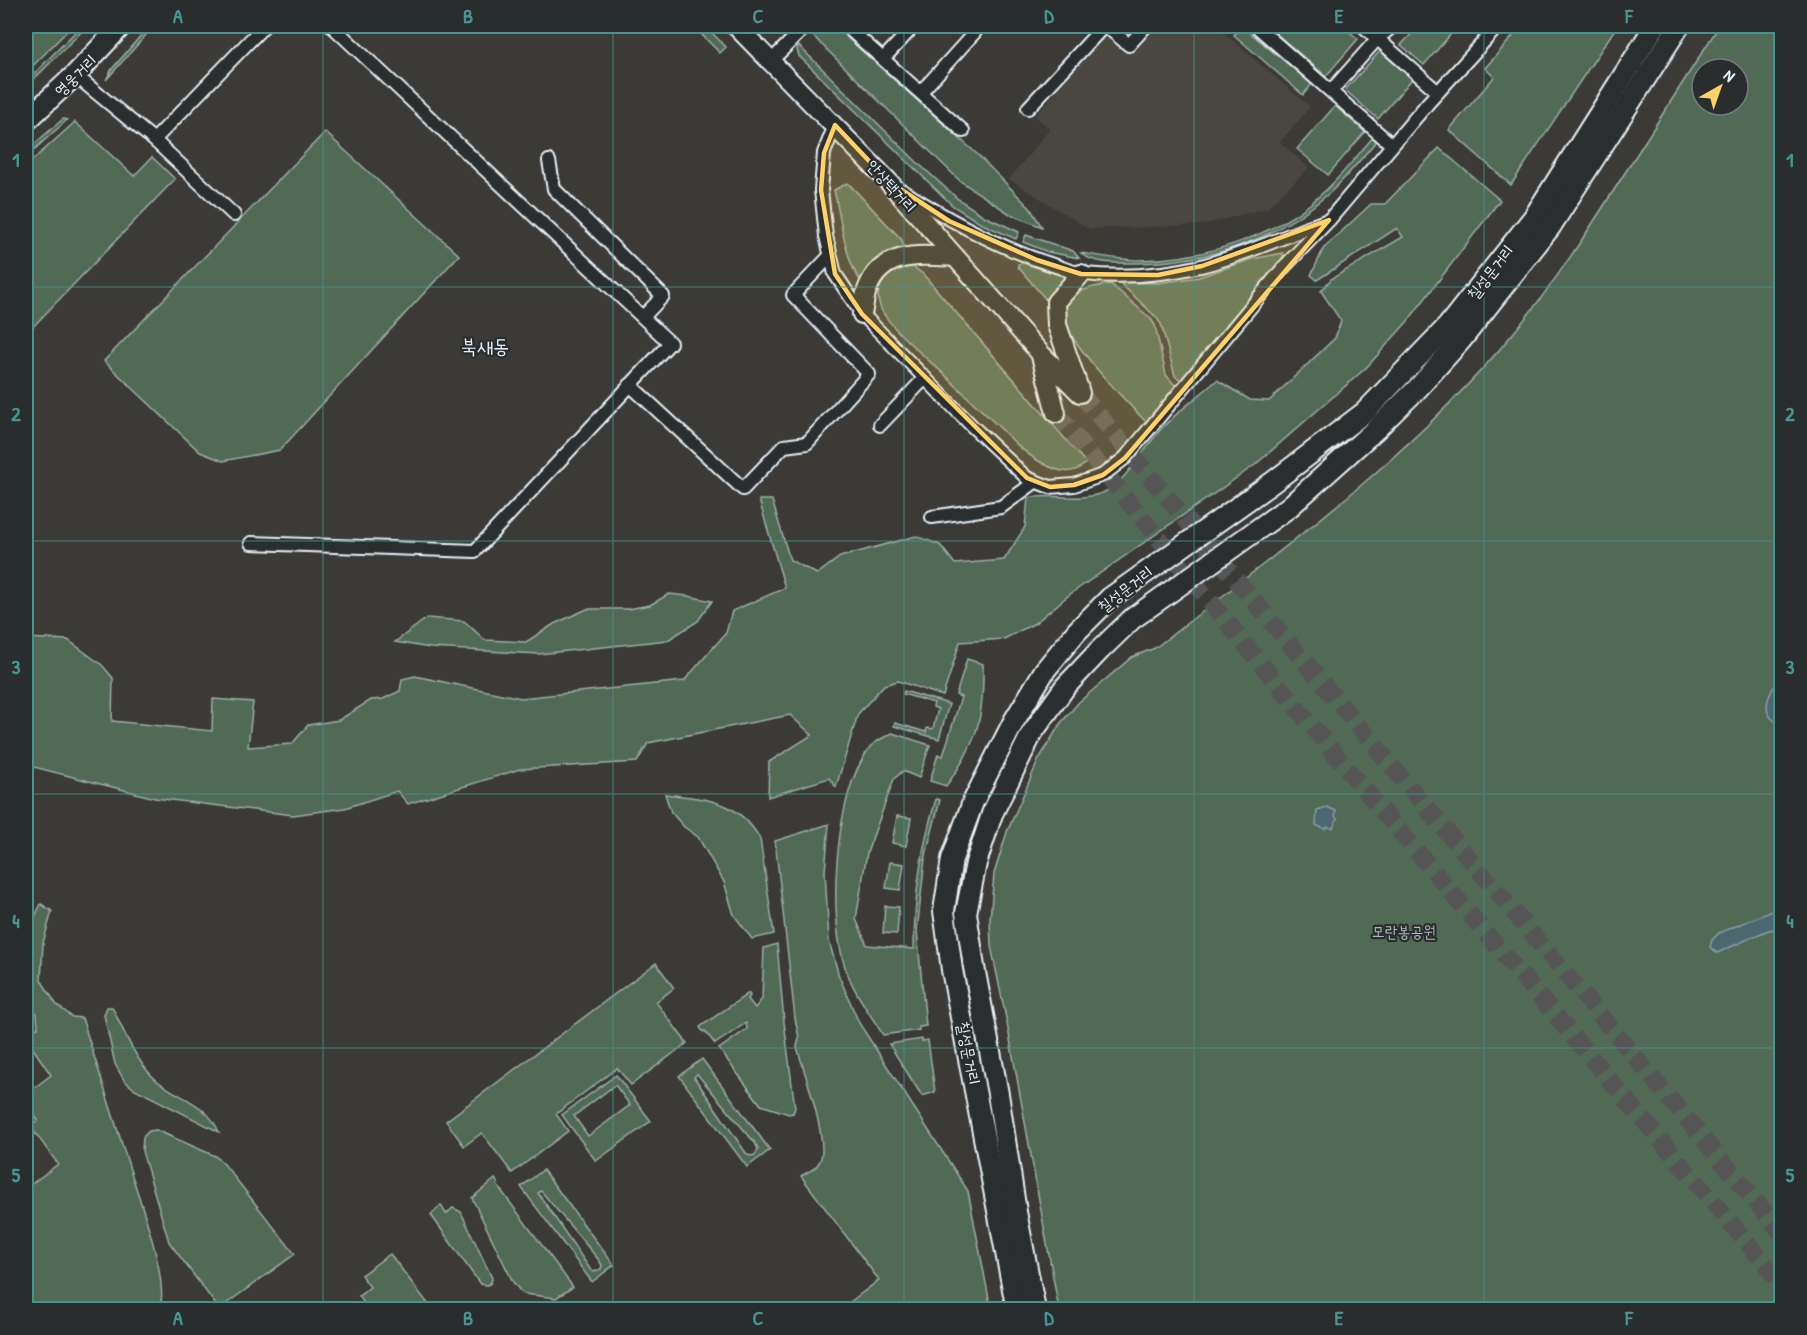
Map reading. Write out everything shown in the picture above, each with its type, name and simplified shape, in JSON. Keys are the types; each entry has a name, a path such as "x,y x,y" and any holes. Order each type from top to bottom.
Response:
{"main road":[{"name":"영웅거리","path":"26,121 75,75 121,26"},
{"name":"안상택거리","path":"735,26 888,181 1041,354 1080,393 1057,325 1056,302 1081,274"},
{"name":"칠성문거리","path":"1017,1310 952,970 944,911 952,859 974,802 1014,721 1045,670 1077,631 1110,598 1273,482 1365,412 1448,326 1534,217 1655,26"},
{"name":"칠성문거리","path":"1035,1310 1016,1212 966,913 975,863 992,814 1032,733 1065,687 1132,619 1289,507 1418,388 1461,340 1550,227 1679,26"},
{"path":"862,314 867,289 881,268 897,259 917,254 955,257"},
{"path":"1041,354 1056,413"}],"street":[{"path":"154,140 264,26"},
{"path":"250,543 475,551 670,343 332,26"},
{"path":"771,61 807,26"},
{"path":"846,26 963,131"},
{"path":"883,59 914,26"},
{"path":"921,92 975,32 975,26"},
{"path":"1028,108 1105,26 1129,45 1146,26"},
{"path":"1256,26 1392,145"},
{"path":"1363,26 1438,92"},
{"path":"1331,92 1378,38 1393,26"},
{"path":"835,125 824,153 821,190 830,256 835,274 862,314 1027,478 1050,487 1074,485 1102,475 1125,458 1284,267 1498,26"},
{"path":"75,75 154,140 234,215"},
{"path":"549,160 554,189 663,296 643,317"},
{"path":"888,181 950,221 984,238 1037,260 1081,274 1158,274 1202,266 1329,219"},
{"path":"630,385 743,489 784,446 807,443 869,374 793,295 830,256"},
{"path":"880,425 925,378"},
{"path":"932,517 1000,507 1035,482"}],"highlighted area":[{"path":"835,125 888,181 949,221 1037,260 1081,274 1158,275 1202,266 1329,220 1125,458 1103,475 1074,485 1050,487 1027,478 862,314 835,274 821,190 824,153"}],"shaded area":[{"path":"1112,26 1129,37 1140,26 1216,26 1310,107 1280,142 1309,168 1267,208 1203,225 1089,229 1009,179 1050,129 1035,116"}],"green space":[{"path":"26,26 72,26 26,73"},
{"path":"81,26 87,26 26,87 26,82"},
{"path":"149,26 154,26 106,80 112,69"},
{"path":"693,26 705,26 726,47 720,53"},
{"path":"820,26 834,26 977,154 1030,208 1042,227 1010,214 960,181 811,34"},
{"path":"1242,26 1312,84 1303,95 1234,35"},
{"path":"1267,26 1343,26 1358,39 1326,76"},
{"path":"1419,26 1458,26 1424,65 1401,45"},
{"path":"1522,26 1617,26 1511,185 1449,130 1494,77 1485,68"},
{"name":"모란봉공원","path":"1719,26 1781,26 1781,1309 1059,1310 991,946 990,919 994,874 1007,832 1039,759 1060,724 1079,702 1132,657 1155,648 1344,500 1433,419 1475,376 1515,331 1557,276 1690,71 1690,117 1750,117 1750,57 1699,57"},
{"path":"798,45 919,164 958,199 984,216 1019,232 1016,239 980,223 953,206 799,56"},
{"path":"1380,51 1412,79 1378,119 1345,90"},
{"path":"1335,106 1365,132 1328,175 1297,149"},
{"path":"63,119 67,120 26,157 26,151"},
{"path":"75,122 134,176 152,157 175,179 26,334 26,166"},
{"path":"325,132 459,255 280,450 223,461 200,452 104,361"},
{"path":"1375,135 1379,138 1327,195 1285,225 1238,246 1163,262 1107,263 1092,260 1081,253 1125,259 1165,259 1215,250 1240,242 1264,232 1307,206 1333,183"},
{"path":"1439,148 1500,200 1408,321 1367,367 1255,465 1069,595 1035,623 1004,639 960,642 943,696 898,681 884,685 858,714 836,787 829,778 768,797 769,762 812,735 790,715 648,743 637,762 520,769 408,804 397,791 345,808 293,815 155,798 26,765 26,638 68,640 102,665 113,678 112,721 212,731 213,699 253,702 248,747 292,744 308,725 339,720 371,700 383,699 400,691 402,679 415,676 521,698 684,681 726,633 732,611 785,588 759,500 772,500 790,560 817,574 840,557 916,536 940,545 955,564 1004,560 1025,527 1028,498 1084,497 1110,489 1126,474 1161,429 1217,380 1250,400 1269,401 1335,338 1341,321 1321,291 1331,279 1403,237 1397,228 1317,280 1311,275 1324,248 1371,204 1385,204"},
{"path":"848,183 902,240 904,247 877,260 860,280 850,261 834,190"},
{"path":"1026,235 1073,251 1079,258 1048,252 1023,242"},
{"path":"1283,253 1283,259 1181,380 1175,376 1161,324 1119,282 1158,283 1199,277 1252,259"},
{"path":"908,263 923,274 1086,463 1076,470 1060,471 1031,456 892,325 881,309 879,289 888,275"},
{"path":"1023,263 1067,276 1050,296 1048,302 1018,267 1018,264"},
{"path":"1111,284 1155,325 1166,375 1179,390 1148,424 1084,353 1065,323 1063,312 1069,299 1081,291"},
{"path":"669,594 712,601 698,621 668,640 539,654 430,648 395,642 427,618 464,621 485,640 526,642 554,624 587,609 628,609 650,605"},
{"path":"967,659 983,664 980,715 972,742 957,771 946,786 930,781 938,754 943,756 961,697 956,695"},
{"path":"904,691 949,704 939,739 894,726 895,723 926,732 927,728 933,729 938,709 933,707 934,703 903,694"},
{"path":"892,733 930,745 919,778 903,771 894,779 867,853 856,919 867,945 914,949 915,911 922,854 936,799 940,800 925,859 917,931 926,1026 919,1027 919,1030 883,1035 857,994 845,967 837,920 836,891 840,832 853,780 869,748"},
{"path":"665,794 720,803 742,816 751,826 760,839 774,934 752,939 734,915 724,882 698,837 684,827 671,812"},
{"path":"897,816 911,818 906,846 892,843"},
{"path":"829,824 825,871 829,941 839,976 859,1023 968,1191 991,1309 850,1309 846,1305 879,1280 801,1176 813,1169 821,1158 821,1135 797,1047 799,1038 775,841"},
{"path":"890,862 904,864 900,890 886,888"},
{"path":"41,904 52,911 43,943 41,980 56,1004 72,1017 82,1018 151,1236 160,1277 162,1295 160,1309 26,1309 26,1188 58,1164 30,1126 38,1120 26,1105 26,1094 51,1075 26,1038 26,1029 38,1028 37,1014 26,998 26,935"},
{"path":"885,906 899,907 897,934 883,933"},
{"path":"777,944 795,1108 793,1113 789,1114 761,1105 719,1049 747,1029 746,1023 715,1044 700,1027 749,993 748,999 755,1008 762,999 764,948"},
{"path":"656,963 674,988 656,1002 687,1043 631,1085 617,1068 556,1114 568,1131 512,1173 482,1133 464,1146 446,1121"},
{"path":"107,1007 112,1007 135,1052 152,1076 206,1112 219,1132 133,1088 124,1080 115,1064 104,1015"},
{"path":"922,1039 922,1041 928,1040 935,1092 922,1096 889,1044"},
{"path":"702,1059 770,1150 747,1167 679,1076","holes":["697,1074 758,1149 755,1155 750,1156 694,1077"]},
{"path":"616,1075 651,1121 596,1161 562,1115","holes":["615,1085 630,1105 588,1136 574,1116"]},
{"path":"156,1130 215,1156 224,1164 295,1254 219,1309 169,1242 142,1151 143,1137 149,1131"},
{"path":"543,1170 614,1265 592,1282 521,1187","holes":["541,1191 602,1265 601,1269 594,1272 538,1193"]},
{"path":"495,1179 497,1185 573,1287 556,1298 524,1294 513,1282 472,1198"},
{"path":"441,1205 446,1214 453,1208 461,1212 492,1278 491,1283 480,1284 431,1215"},
{"path":"390,1254 432,1309 368,1309 359,1296 370,1287 361,1275"}],"water":[{"path":"1781,678 1781,724 1769,715 1767,709 1769,696"},
{"path":"1327,807 1336,811 1337,819 1333,828 1325,829 1316,825 1317,810"},
{"path":"1781,909 1781,932 1777,928 1766,931 1717,953 1710,947 1712,940 1719,933"}],"tunnel":[{"path":"1080,393 1782,1233"},
{"path":"1056,413 1337,757 1782,1284"}],"district":[{"name":"북새동","path":"485,346"}]}
